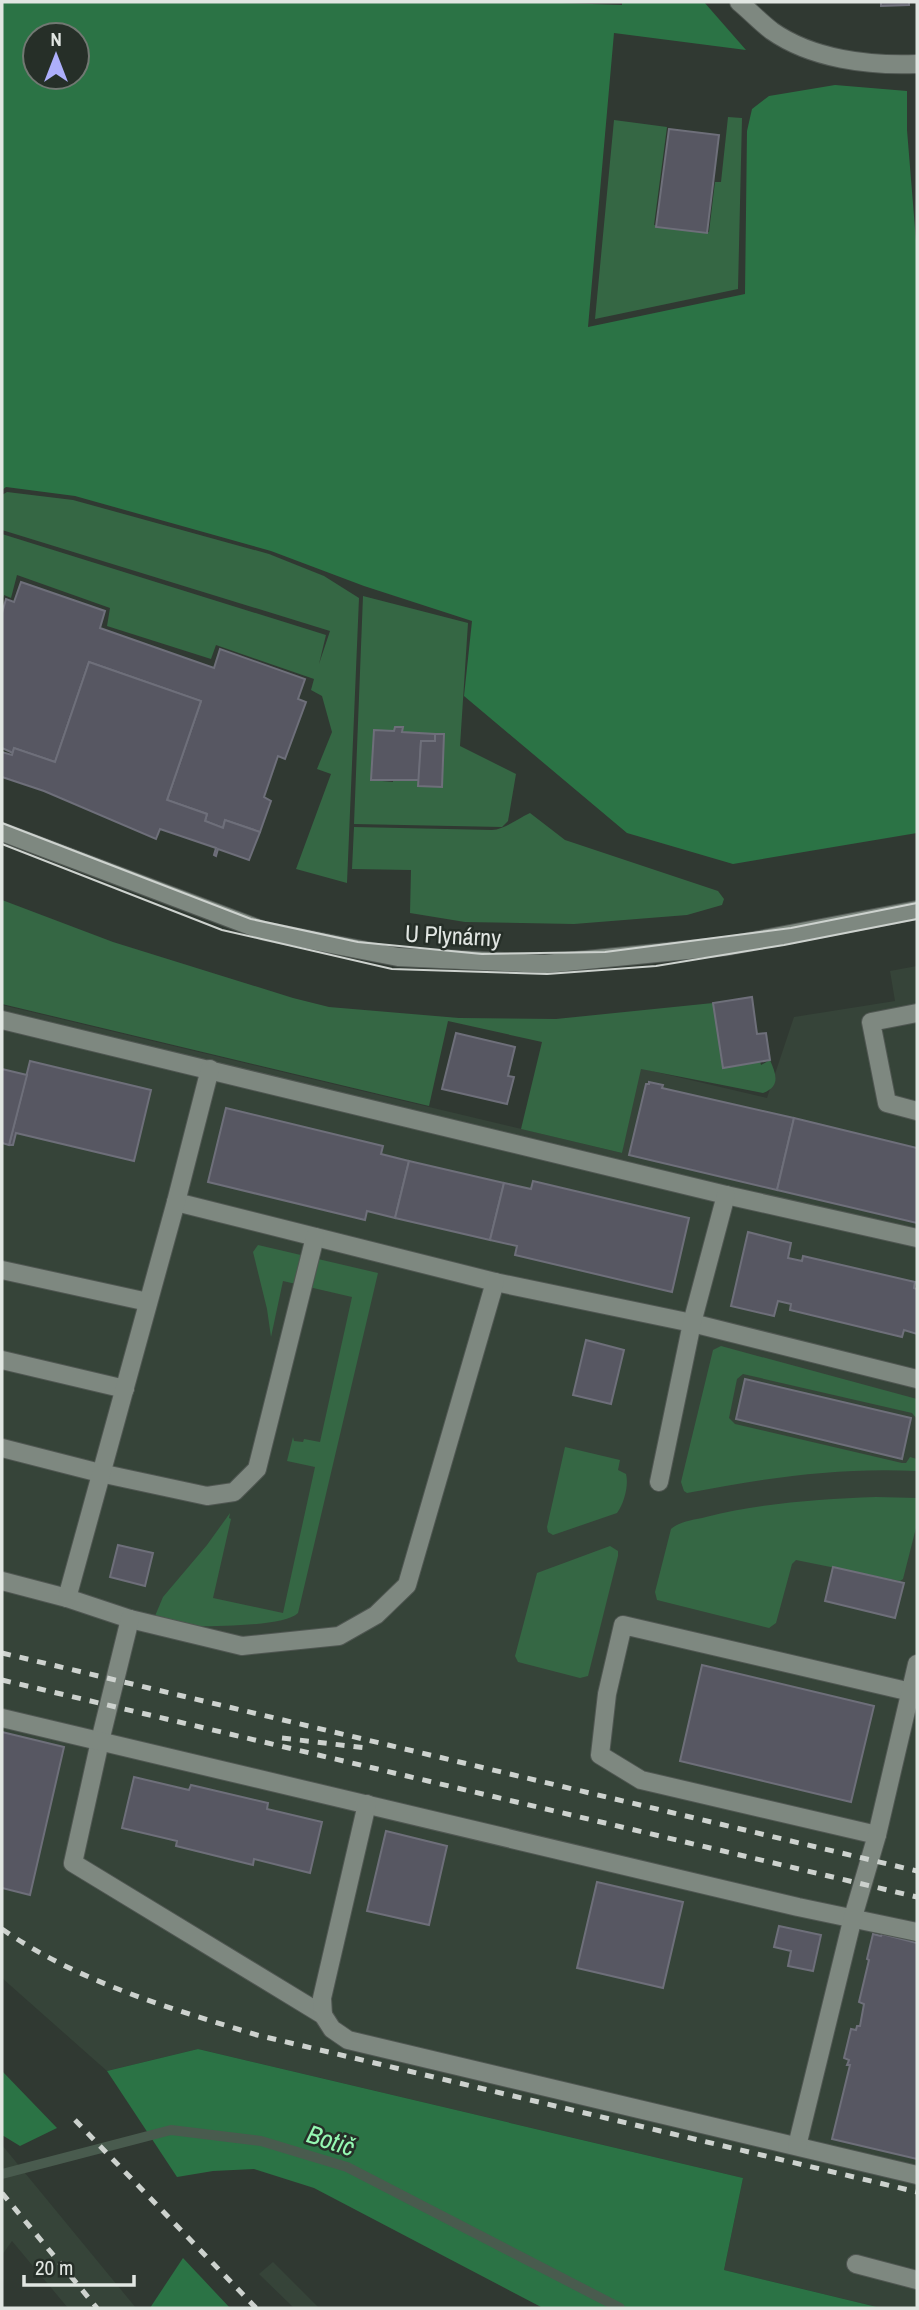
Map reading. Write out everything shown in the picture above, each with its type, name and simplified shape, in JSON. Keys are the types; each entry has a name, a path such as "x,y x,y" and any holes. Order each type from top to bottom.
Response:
{"street":[{"path":"739,2 772,31 814,52 878,65 917,64"},
{"name":"U Plynárny","path":"2,832 264,932 398,957 545,964 728,946 917,910"},
{"path":"917,1013 871,1022 887,1103 917,1111"},
{"path":"2,1020 726,1195 917,1238"},
{"path":"67,1598 210,1069"},
{"path":"659,1482 692,1323 726,1195"},
{"path":"176,1202 495,1282 692,1323 917,1379"},
{"path":"2,1448 207,1496 234,1492 257,1469 315,1237"},
{"path":"2,1270 148,1303"},
{"path":"2,1581 67,1598 130,1619 242,1646 339,1636 376,1615 407,1585 495,1282"},
{"path":"2,1360 125,1389"},
{"path":"130,1619 73,1863 323,2015 332,2029 348,2040 917,2175"},
{"path":"877,1835 641,1780 600,1755 607,1693 623,1625 911,1692"},
{"path":"797,2146 853,1917 877,1835 917,1664"},
{"path":"2,1718 799,1907 917,1932"},
{"path":"323,2015 321,1998 367,1804"},
{"path":"856,2264 917,2280"}],"shaded area":[{"path":"917,966 917,2308 881,2308 724,2270 743,2178 198,2049 107,2071 2,1978 2,1005 622,1153 635,1067 767,1098 794,1017 895,1001 890,971"},
{"path":"2,2145 136,2308 68,2308 12,2241 2,2255"},
{"path":"273,2262 319,2308 294,2308 259,2274"}],"green space":[{"path":"2,2 532,2 622,5 622,2 704,2 746,50 614,33 588,327 745,294 747,131 752,109 769,96 835,85 907,91 907,130 917,253 917,833 733,864 627,833 464,696 472,621 364,586 271,551 75,496 6,487 2,490"},
{"path":"728,117 742,118 738,289 595,319 614,120 667,127 654,225 709,232 715,182 721,182"},
{"path":"7,492 73,500 269,554 324,576 359,598 347,883 296,869 331,774 317,769 332,732 322,696 311,690 314,679 216,645 211,659 107,626 110,608 17,575 11,598 4,595 2,602 2,534 326,635 319,664 330,631 2,530 2,495"},
{"path":"363,596 468,623 460,746 516,774 508,821 502,827 354,824","holes":["395,727 402,727 402,732 444,734 441,787 419,780 371,780 374,730 394,731"]},
{"path":"530,813 565,840 718,891 724,899 722,905 687,915 574,924 465,922 410,913 411,870 352,869 354,827 492,830"},
{"path":"2,900 113,942 329,1007 459,1018 556,1019 713,1003 723,1068 760,1061 761,1065 770,1060 776,1079 773,1087 763,1093 641,1069 622,1153 521,1129 542,1042 448,1021 429,1106 2,1004"},
{"path":"258,1245 378,1273 298,1613 274,1622 254,1624 161,1626 155,1616 163,1597 230,1513 231,1519 213,1598 283,1613 315,1467 287,1461 293,1437 294,1441 303,1442 304,1439 320,1442 352,1297 283,1281 271,1337 253,1252"},
{"path":"721,1346 917,1399 917,1419 912,1413 743,1374 737,1379 729,1418 735,1424 902,1463 906,1463 910,1457 917,1459 917,1471 802,1475 687,1493 681,1482 713,1350"},
{"path":"565,1447 620,1460 618,1470 626,1474 626,1489 617,1513 553,1535 548,1532 547,1527"},
{"path":"876,1497 917,1498 917,1524 903,1579 900,1581 796,1560 792,1564 776,1623 769,1628 657,1600 655,1592 671,1529 679,1524 769,1505"},
{"path":"610,1546 618,1551 618,1556 588,1676 580,1678 518,1662 515,1656 537,1573"},
{"path":"198,2049 743,2178 724,2270 881,2308 543,2308 314,2188 254,2169 213,2171 177,2177 107,2071"},
{"path":"2,2071 57,2128 20,2146 2,2135"},
{"path":"183,2258 230,2308 150,2308"}],"building":[{"path":"881,2 909,2 909,5 881,6"},
{"path":"669,129 719,135 707,233 656,227"},
{"path":"21,582 105,611 100,628 214,668 220,649 305,679 298,699 306,702 285,759 278,756 264,797 271,801 260,832 225,820 223,828 205,821 207,814 167,800 201,701 89,662 55,762 14,748 13,753 2,748 2,613 6,599 14,602"},
{"path":"89,662 201,701 167,800 207,814 205,821 223,828 225,820 260,832 249,860 218,849 216,856 216,848 160,829 156,839 44,791 2,777 2,752 12,755 14,748 55,762"},
{"path":"395,727 403,727 402,732 435,734 435,741 421,741 419,780 371,780 374,730 394,731"},
{"path":"435,734 444,734 442,787 418,786 421,741 435,741"},
{"path":"752,997 757,1034 766,1033 770,1060 723,1068 713,1003"},
{"path":"456,1033 515,1047 508,1076 514,1077 507,1104 442,1089"},
{"path":"30,1061 151,1090 134,1161 16,1133 13,1145 9,1145"},
{"path":"2,1069 27,1075 9,1145 2,1143"},
{"path":"649,1082 663,1085 662,1088 794,1118 777,1190 629,1155 646,1084"},
{"path":"226,1108 383,1146 381,1154 409,1161 395,1218 367,1211 365,1220 208,1182"},
{"path":"794,1118 917,1148 917,1223 777,1190"},
{"path":"409,1161 504,1183 490,1240 395,1218"},
{"path":"533,1181 689,1218 672,1292 515,1255 517,1246 490,1240 504,1183 531,1189"},
{"path":"748,1232 791,1243 788,1258 802,1261 803,1256 915,1282 917,1334 904,1330 902,1337 790,1310 791,1304 778,1301 774,1316 731,1306"},
{"path":"586,1340 624,1350 611,1404 573,1395"},
{"path":"745,1379 911,1418 902,1459 736,1419"},
{"path":"118,1545 153,1553 145,1586 110,1577"},
{"path":"833,1567 904,1583 895,1618 825,1601"},
{"path":"702,1665 874,1706 851,1802 680,1761"},
{"path":"2,1732 64,1747 30,1895 2,1888"},
{"path":"134,1777 189,1790 191,1785 268,1803 267,1809 322,1822 310,1873 254,1859 253,1865 176,1846 177,1841 122,1828"},
{"path":"386,1831 447,1846 429,1925 367,1911"},
{"path":"597,1882 683,1902 663,1988 577,1968"},
{"path":"779,1926 821,1935 813,1971 788,1966 791,1951 774,1947"},
{"path":"873,1934 917,1943 917,2159 832,2139 850,2065 847,2065 849,2060 844,2058 851,2029 856,2030 857,2026 860,2026 864,2004 859,2002"}],"waterway":[{"name":"Botič","path":"2,2174 171,2130 261,2141 347,2167 620,2308"}],"tram line":[{"path":"2,823 251,919 358,942 482,954 605,952 791,928 917,903"},
{"path":"2,844 222,930 392,969 547,974 656,966 917,919"}],"railway":[{"path":"2,1653 917,1871"},
{"path":"2,1680 917,1897"},
{"path":"282,1738 366,1748"},
{"path":"2,1929 31,1948 93,1979 158,2004 257,2035 917,2192"},
{"path":"75,2120 256,2308"},
{"path":"2,2193 97,2308"}]}
